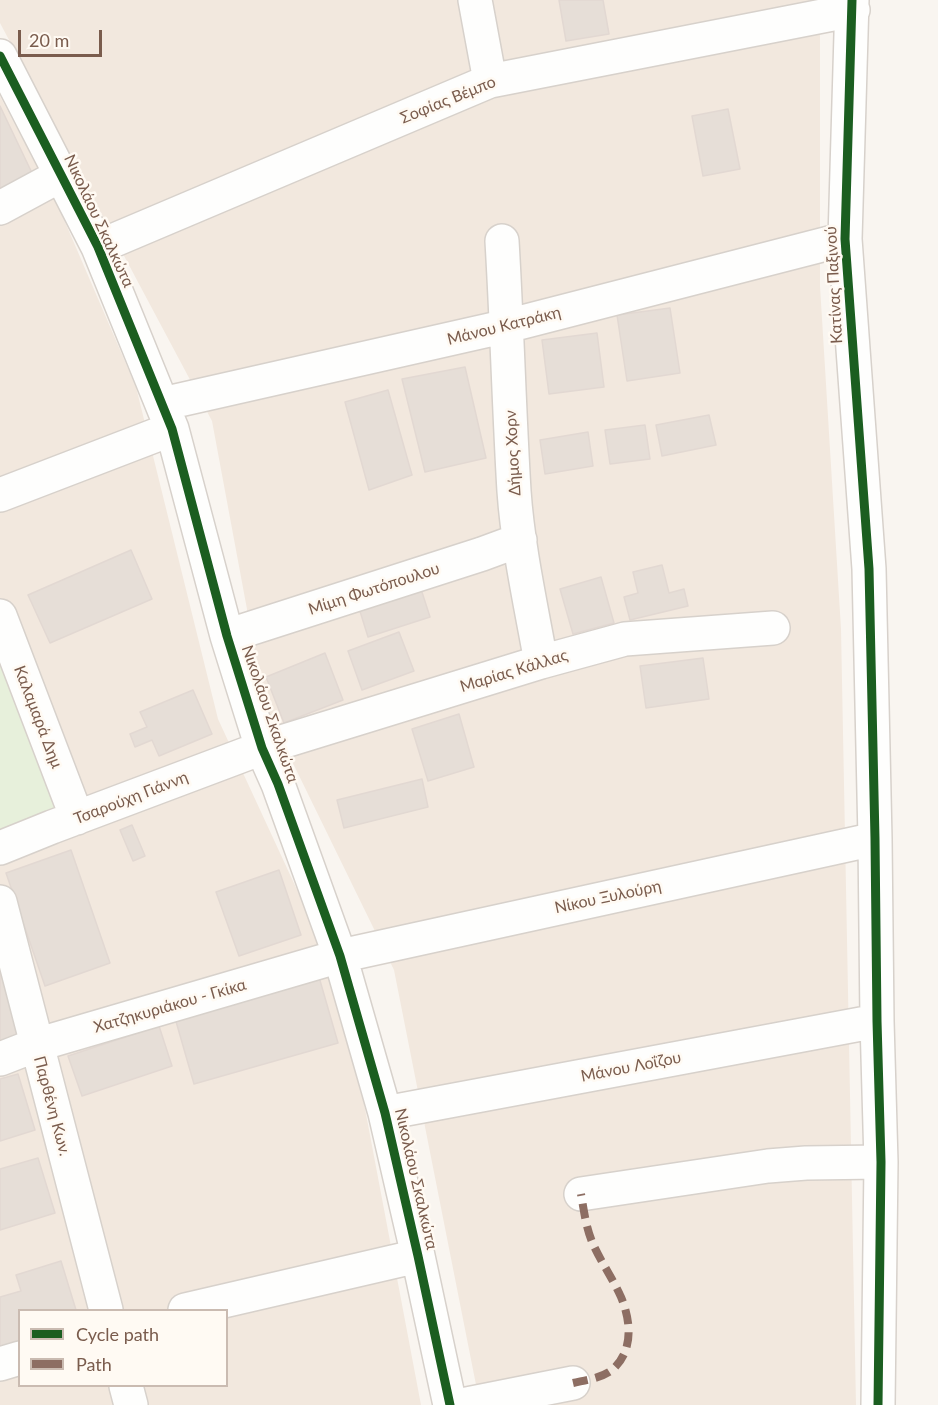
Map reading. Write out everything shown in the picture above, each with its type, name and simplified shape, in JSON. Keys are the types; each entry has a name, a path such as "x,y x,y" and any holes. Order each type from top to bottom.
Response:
{"street":[{"path":"475,0 490,81"},
{"name":"Σοφίας Βέμπο","path":"98,247 490,81 852,5"},
{"name":"Κατίνας Παξινού","path":"852,5 845,239 869,568 881,1162 878,1405"},
{"name":"Νικολάου Σκαλκώτα","path":"2,63 98,247 167,417 227,636 262,748 278,783 340,956 386,1113 450,1405"},
{"path":"0,208 61,175"},
{"name":"Μάνου Κατράκη","path":"0,495 167,417 845,239"},
{"name":"Δήμος Χορν","path":"502,241 514,493 540,662"},
{"name":"Μίμη Φωτόπουλου","path":"227,636 520,540"},
{"name":"Καλαμαρά Δημ","path":"0,616 77,818"},
{"name":"Μαρίας Κάλλας","path":"262,748 540,662 625,639 773,628"},
{"name":"Τσαρούχη Γιάννη","path":"0,848 262,748"},
{"name":"Νίκου Ξυλούρη","path":"340,956 875,839"},
{"name":"Παρθένη Κων.","path":"0,902 105,1309"},
{"name":"Χατζηκυριάκου - Γκίκα","path":"0,1059 36,1045 340,956"},
{"name":"Μάνου Λοΐζου","path":"386,1113 877,1021"},
{"path":"581,1194 768,1166 881,1162"},
{"path":"193,1309 418,1256"},
{"path":"0,1364 18,1359"},
{"path":"462,1405 573,1383"},
{"path":"126,1387 131,1405"}],"shaded area":[{"path":"0,0 820,0 820,286 841,629 856,1405 480,1405 394,970 265,706 212,421 0,23"},
{"path":"0,96 59,208 136,387 218,719 342,987 421,1405 0,1405"}],"green space":[{"path":"0,616 77,818 0,848"}],"building":[{"path":"559,0 603,0 609,34 566,41"},
{"path":"0,106 32,173 0,189"},
{"path":"728,109 740,169 703,176 692,116"},
{"path":"670,308 680,373 627,381 617,315"},
{"path":"597,333 604,387 549,394 542,340"},
{"path":"465,367 486,458 425,472 402,379"},
{"path":"388,390 412,475 369,490 345,402"},
{"path":"709,415 716,445 662,456 656,425"},
{"path":"645,425 650,459 610,464 605,430"},
{"path":"588,432 593,466 545,474 540,440"},
{"path":"131,550 152,599 50,643 28,595"},
{"path":"662,565 669,593 684,589 688,606 630,620 624,597 638,593 633,572"},
{"path":"601,577 614,623 573,634 560,589"},
{"path":"421,589 430,617 368,637 359,608"},
{"path":"399,632 414,671 362,690 348,651"},
{"path":"325,653 343,700 284,723 266,677"},
{"path":"703,658 709,699 646,708 640,666"},
{"path":"193,690 212,734 159,756 152,740 135,747 130,734 147,727 140,712"},
{"path":"459,714 474,767 428,781 412,729"},
{"path":"422,779 428,807 344,828 337,800"},
{"path":"132,825 145,856 133,861 120,830"},
{"path":"71,850 110,963 45,986 6,873"},
{"path":"279,870 301,935 239,956 216,892"},
{"path":"0,963 26,1031 0,1041"},
{"path":"319,977 338,1043 194,1084 175,1018"},
{"path":"159,1026 172,1066 82,1096 68,1056"},
{"path":"18,1074 35,1130 0,1141 0,1079"},
{"path":"38,1158 55,1213 0,1230 0,1169"},
{"path":"61,1261 76,1309 18,1309 18,1343 0,1348 0,1297 21,1291 16,1275"}],"marked path":[{"path":"573,1383 599,1377 612,1370 624,1354 628,1335 624,1306 591,1238 581,1194"}],"cycle path":[{"path":"852,0 845,239 869,569 881,1162 878,1405"},
{"path":"0,56 98,247 172,429 227,636 262,748 278,784 340,956 385,1113 450,1405"}]}
